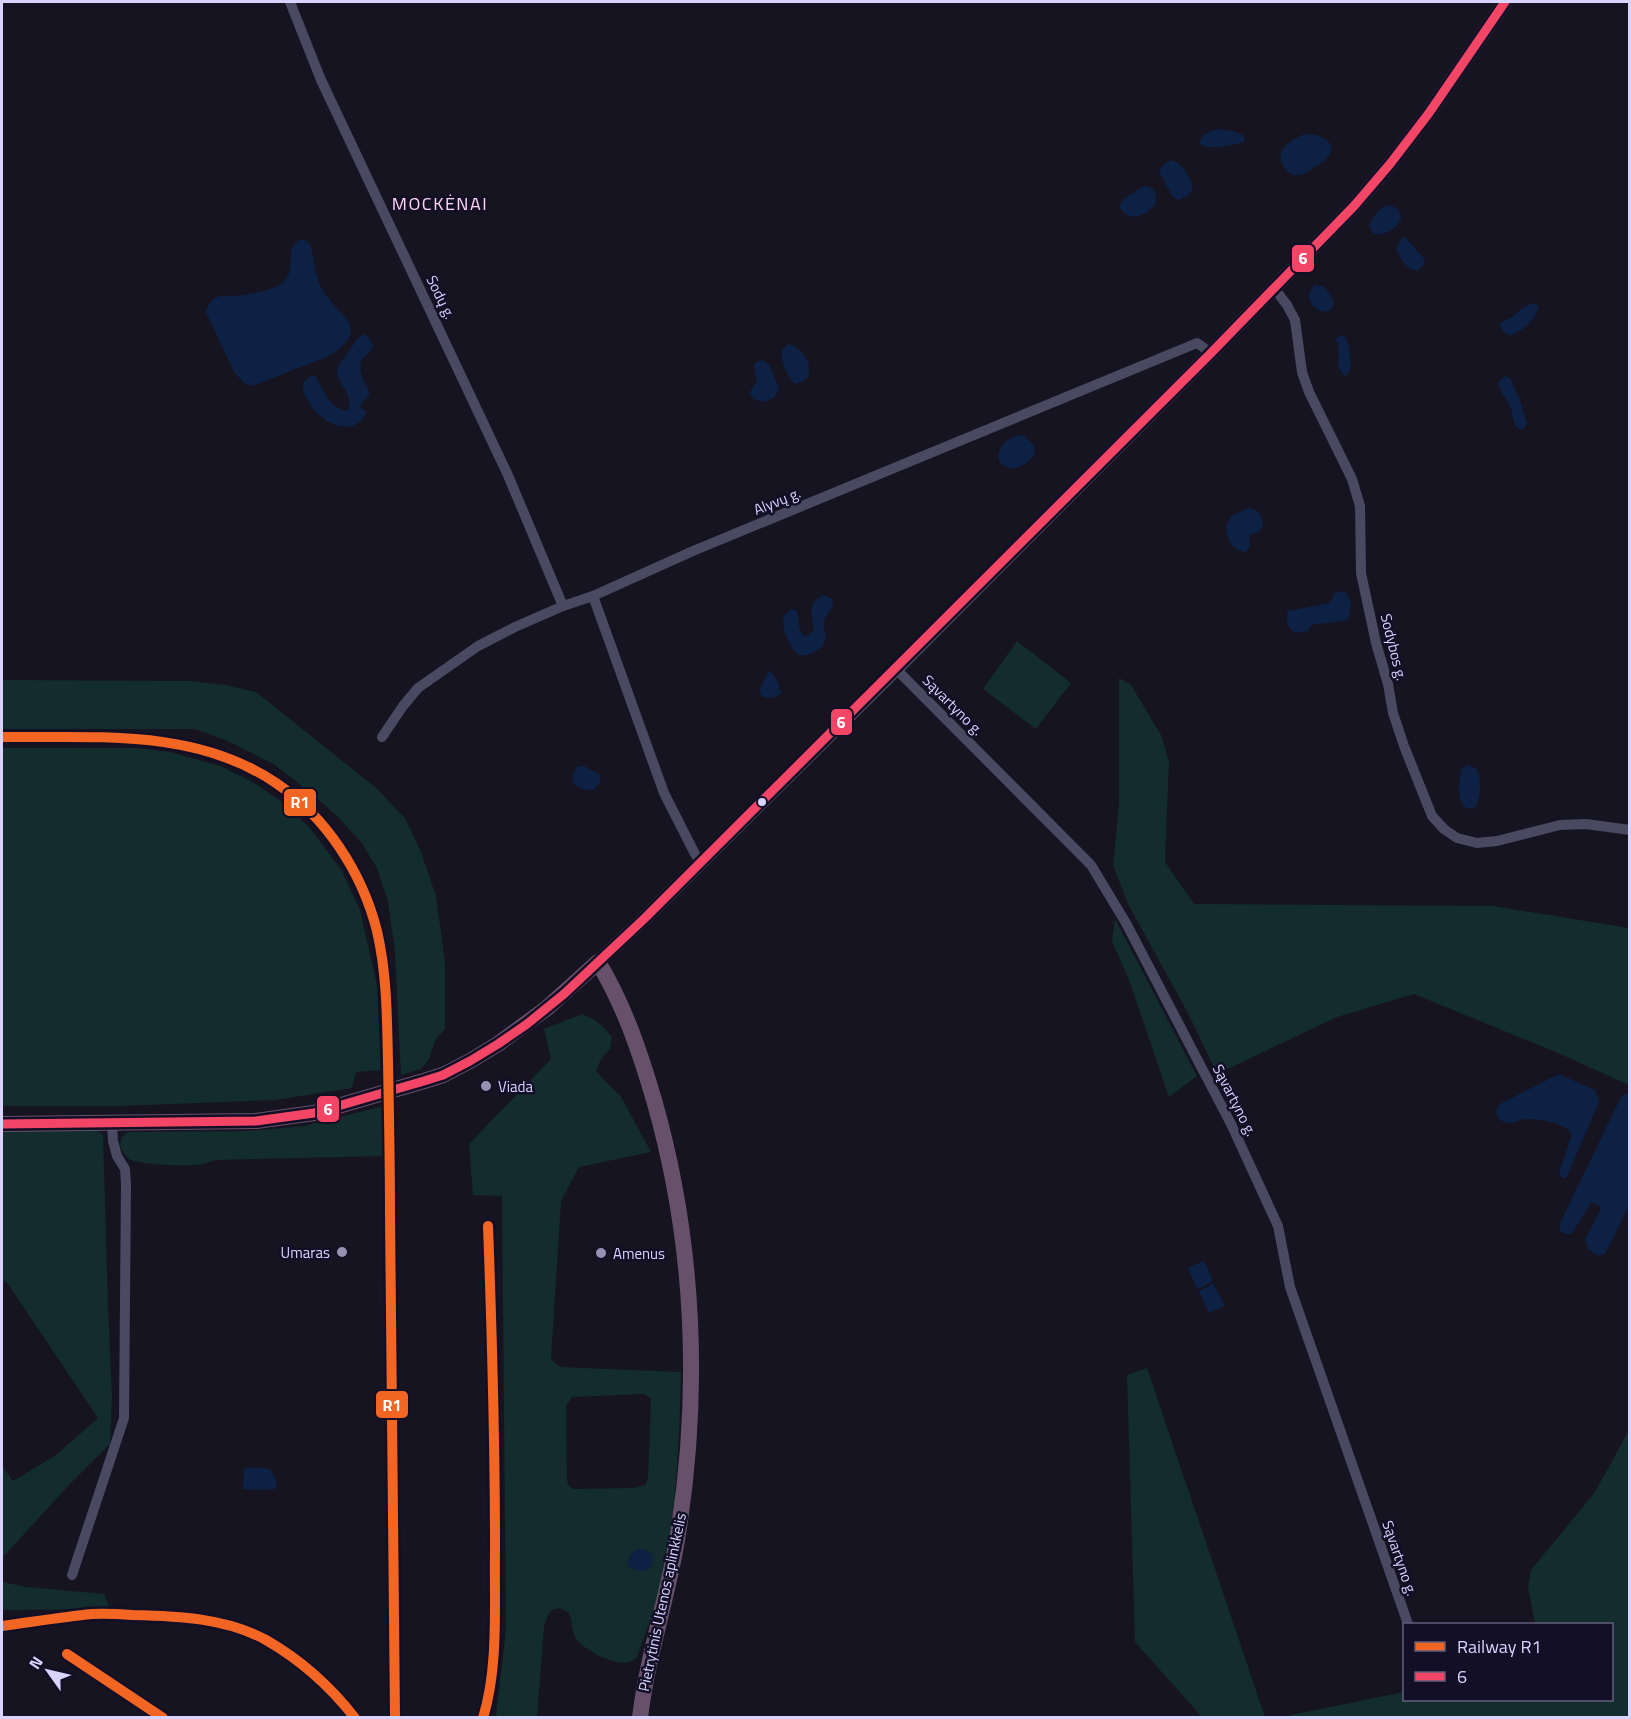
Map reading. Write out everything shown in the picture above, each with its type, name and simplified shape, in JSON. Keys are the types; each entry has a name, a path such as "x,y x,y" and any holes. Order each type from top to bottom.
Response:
{"highway":[{"path":"2,1124 256,1121 314,1113 443,1075 470,1061 498,1044 547,1008 598,962"},
{"name":"Pietrytinis Utenos aplinkkelis","path":"598,962 610,981 626,1016 649,1082 662,1129 679,1207 689,1293 690,1398 684,1494 670,1577 648,1668 640,1718"}],"main road":[{"path":"598,962 896,669 1354,206 1390,164 1461,69 1505,2"}],"street":[{"name":"Sodų g.","path":"290,2 321,80 507,473 563,606"},
{"name":"Sodybos g.","path":"1274,288 1295,320 1302,372 1309,392 1357,493 1361,522 1361,573 1376,643 1388,684 1393,713 1432,816 1444,830 1457,838 1477,843 1497,841 1560,825 1586,824 1629,830"},
{"name":"Alyvų g.","path":"382,737 402,706 418,688 478,646 515,627 593,596 693,550 1197,343 1211,353"},
{"path":"593,596 664,793 701,863"},
{"name":"Sąvartyno g.","path":"896,669 1091,865 1126,923 1231,1124 1278,1226 1290,1287 1408,1623"},
{"path":"72,1575 124,1418 126,1184 125,1169 117,1156 113,1141 112,1124"}],"green space":[{"path":"1017,641 1071,683 1036,729 983,689"},
{"path":"1119,678 1131,685 1161,735 1169,761 1165,862 1194,904 1494,906 1629,928 1629,1085 1414,994 1337,1017 1217,1074 1189,1015 1128,904 1113,865 1119,804"},
{"path":"2,680 190,681 226,685 256,692 375,787 405,818 421,852 436,896 445,962 445,1028 435,1041 429,1059 421,1069 401,1075 395,951 388,902 377,868 361,842 338,817 275,765 230,742 195,729 2,729"},
{"path":"2,748 138,748 170,752 220,766 251,781 281,801 309,827 342,871 360,910 377,985 381,1070 356,1072 352,1088 275,1100 120,1106 2,1106"},
{"path":"1115,919 1197,1076 1169,1097 1129,980 1112,941"},
{"path":"582,1014 609,1033 612,1037 610,1049 601,1059 596,1071 620,1095 651,1152 579,1167 561,1201 551,1359 560,1367 681,1372 676,1480 666,1560 653,1614 637,1657 630,1662 623,1663 594,1653 577,1640 569,1613 555,1609 547,1617 544,1627 537,1717 496,1717 506,1629 502,1196 473,1195 469,1144 551,1059 544,1029","holes":["644,1394 651,1398 648,1479 645,1485 633,1488 574,1489 568,1485 566,1406 572,1397"]},
{"path":"384,1106 384,1156 216,1160 197,1165 165,1165 129,1159 120,1145 124,1135 128,1132 249,1131 303,1126"},
{"path":"96,1130 103,1134 112,1397 110,1444 2,1558 2,1466 13,1481 56,1455 98,1418 6,1281 2,1283 2,1131"},
{"path":"1147,1368 1265,1717 1202,1717 1135,1642 1127,1375"},
{"path":"1629,1430 1629,1717 1281,1717 1403,1692 1403,1701 1613,1701 1613,1623 1535,1623 1528,1587 1531,1570 1595,1492"},
{"path":"2,1582 27,1587 104,1594 110,1609 2,1610"}],"water":[{"path":"1220,129 1244,136 1244,141 1223,147 1201,145 1201,138 1205,134"},
{"path":"1305,134 1326,139 1331,152 1325,160 1307,172 1300,175 1292,174 1283,166 1282,150 1294,139"},
{"path":"1171,160 1183,167 1193,188 1190,194 1179,200 1173,197 1159,172 1162,166"},
{"path":"1144,186 1154,191 1156,203 1139,216 1125,214 1120,204"},
{"path":"1387,205 1397,209 1401,219 1390,231 1374,234 1369,227 1370,224 1376,214"},
{"path":"1403,236 1425,260 1424,265 1417,271 1407,265 1397,252 1396,248"},
{"path":"299,240 305,240 310,244 319,284 349,323 351,331 349,338 327,357 252,386 244,383 234,372 206,312 216,297 260,292 284,282 290,270 291,251"},
{"path":"1315,285 1323,286 1331,295 1334,304 1329,311 1319,310 1311,303 1309,294"},
{"path":"1531,303 1539,308 1531,321 1510,336 1504,333 1499,324"},
{"path":"363,334 369,337 373,347 363,358 360,366 369,396 359,406 366,414 358,423 349,427 338,426 318,414 304,394 303,383 309,377 315,376 331,402 348,411 349,398 339,380 337,370"},
{"path":"1341,335 1345,336 1350,353 1350,371 1345,376 1338,366 1339,351 1336,339"},
{"path":"788,344 801,352 809,367 807,378 795,384 782,360 782,350"},
{"path":"763,360 769,365 779,388 774,398 763,402 753,399 750,392 757,381 754,366 756,362"},
{"path":"1505,376 1510,378 1527,424 1520,430 1515,425 1511,407 1498,382"},
{"path":"1023,435 1034,445 1035,454 1022,466 1008,468 999,461 999,451 1008,440"},
{"path":"1247,508 1259,513 1263,526 1259,532 1251,534 1250,546 1245,552 1233,546 1226,526 1231,517"},
{"path":"1345,592 1350,602 1347,620 1311,625 1308,631 1296,633 1289,627 1288,611 1330,603 1334,594"},
{"path":"824,595 832,599 833,605 824,621 825,642 812,653 798,654 792,648 786,635 783,619 787,613 795,609 802,633 804,636 809,635 814,629 812,605"},
{"path":"770,671 777,680 781,693 769,698 762,696 759,691"},
{"path":"1468,765 1476,768 1480,782 1480,793 1475,808 1464,806 1460,795 1462,768"},
{"path":"578,766 584,766 599,774 601,781 595,788 588,790 573,783 572,776"},
{"path":"1561,1075 1595,1090 1599,1102 1567,1177 1564,1178 1559,1173 1572,1134 1569,1130 1552,1122 1539,1120 1525,1119 1511,1123 1505,1122 1499,1119 1497,1112 1500,1104"},
{"path":"1630,1094 1629,1205 1606,1253 1599,1256 1588,1249 1585,1239 1601,1209 1598,1206 1591,1203 1572,1233 1564,1234 1560,1230 1560,1223 1621,1097"},
{"path":"1204,1261 1213,1281 1199,1289 1188,1269"},
{"path":"1213,1284 1224,1304 1223,1307 1209,1313 1199,1291"},
{"path":"265,1468 271,1471 277,1485 275,1489 243,1489 244,1469"},
{"path":"640,1549 648,1551 652,1556 652,1563 648,1570 630,1568 627,1563 632,1552"}],"rail line":[{"name":"R1","path":"2,737 108,737 144,740 212,753 245,765 276,783 311,812 340,848 362,888 377,931 385,980 387,1013 395,1718"},
{"name":"R1","path":"483,1718 494,1656 495,1613 494,1428 488,1226"},
{"name":"R1","path":"2,1626 81,1615 107,1614 184,1618 235,1627 266,1640 303,1665 335,1695 355,1718"},
{"name":"R1","path":"67,1654 163,1718"}],"transit line":[{"name":"6","path":"2,1124 256,1121 314,1113 443,1075 470,1061 527,1024 564,994 645,918 1211,353 1354,206 1429,113 1505,2"}],"place":[{"name":"Viada","path":"486,1086"},
{"name":"Umaras","path":"342,1252"},
{"name":"Amenus","path":"601,1253"}],"district":[{"name":"MOCKĖNAI","path":"440,203"}]}
